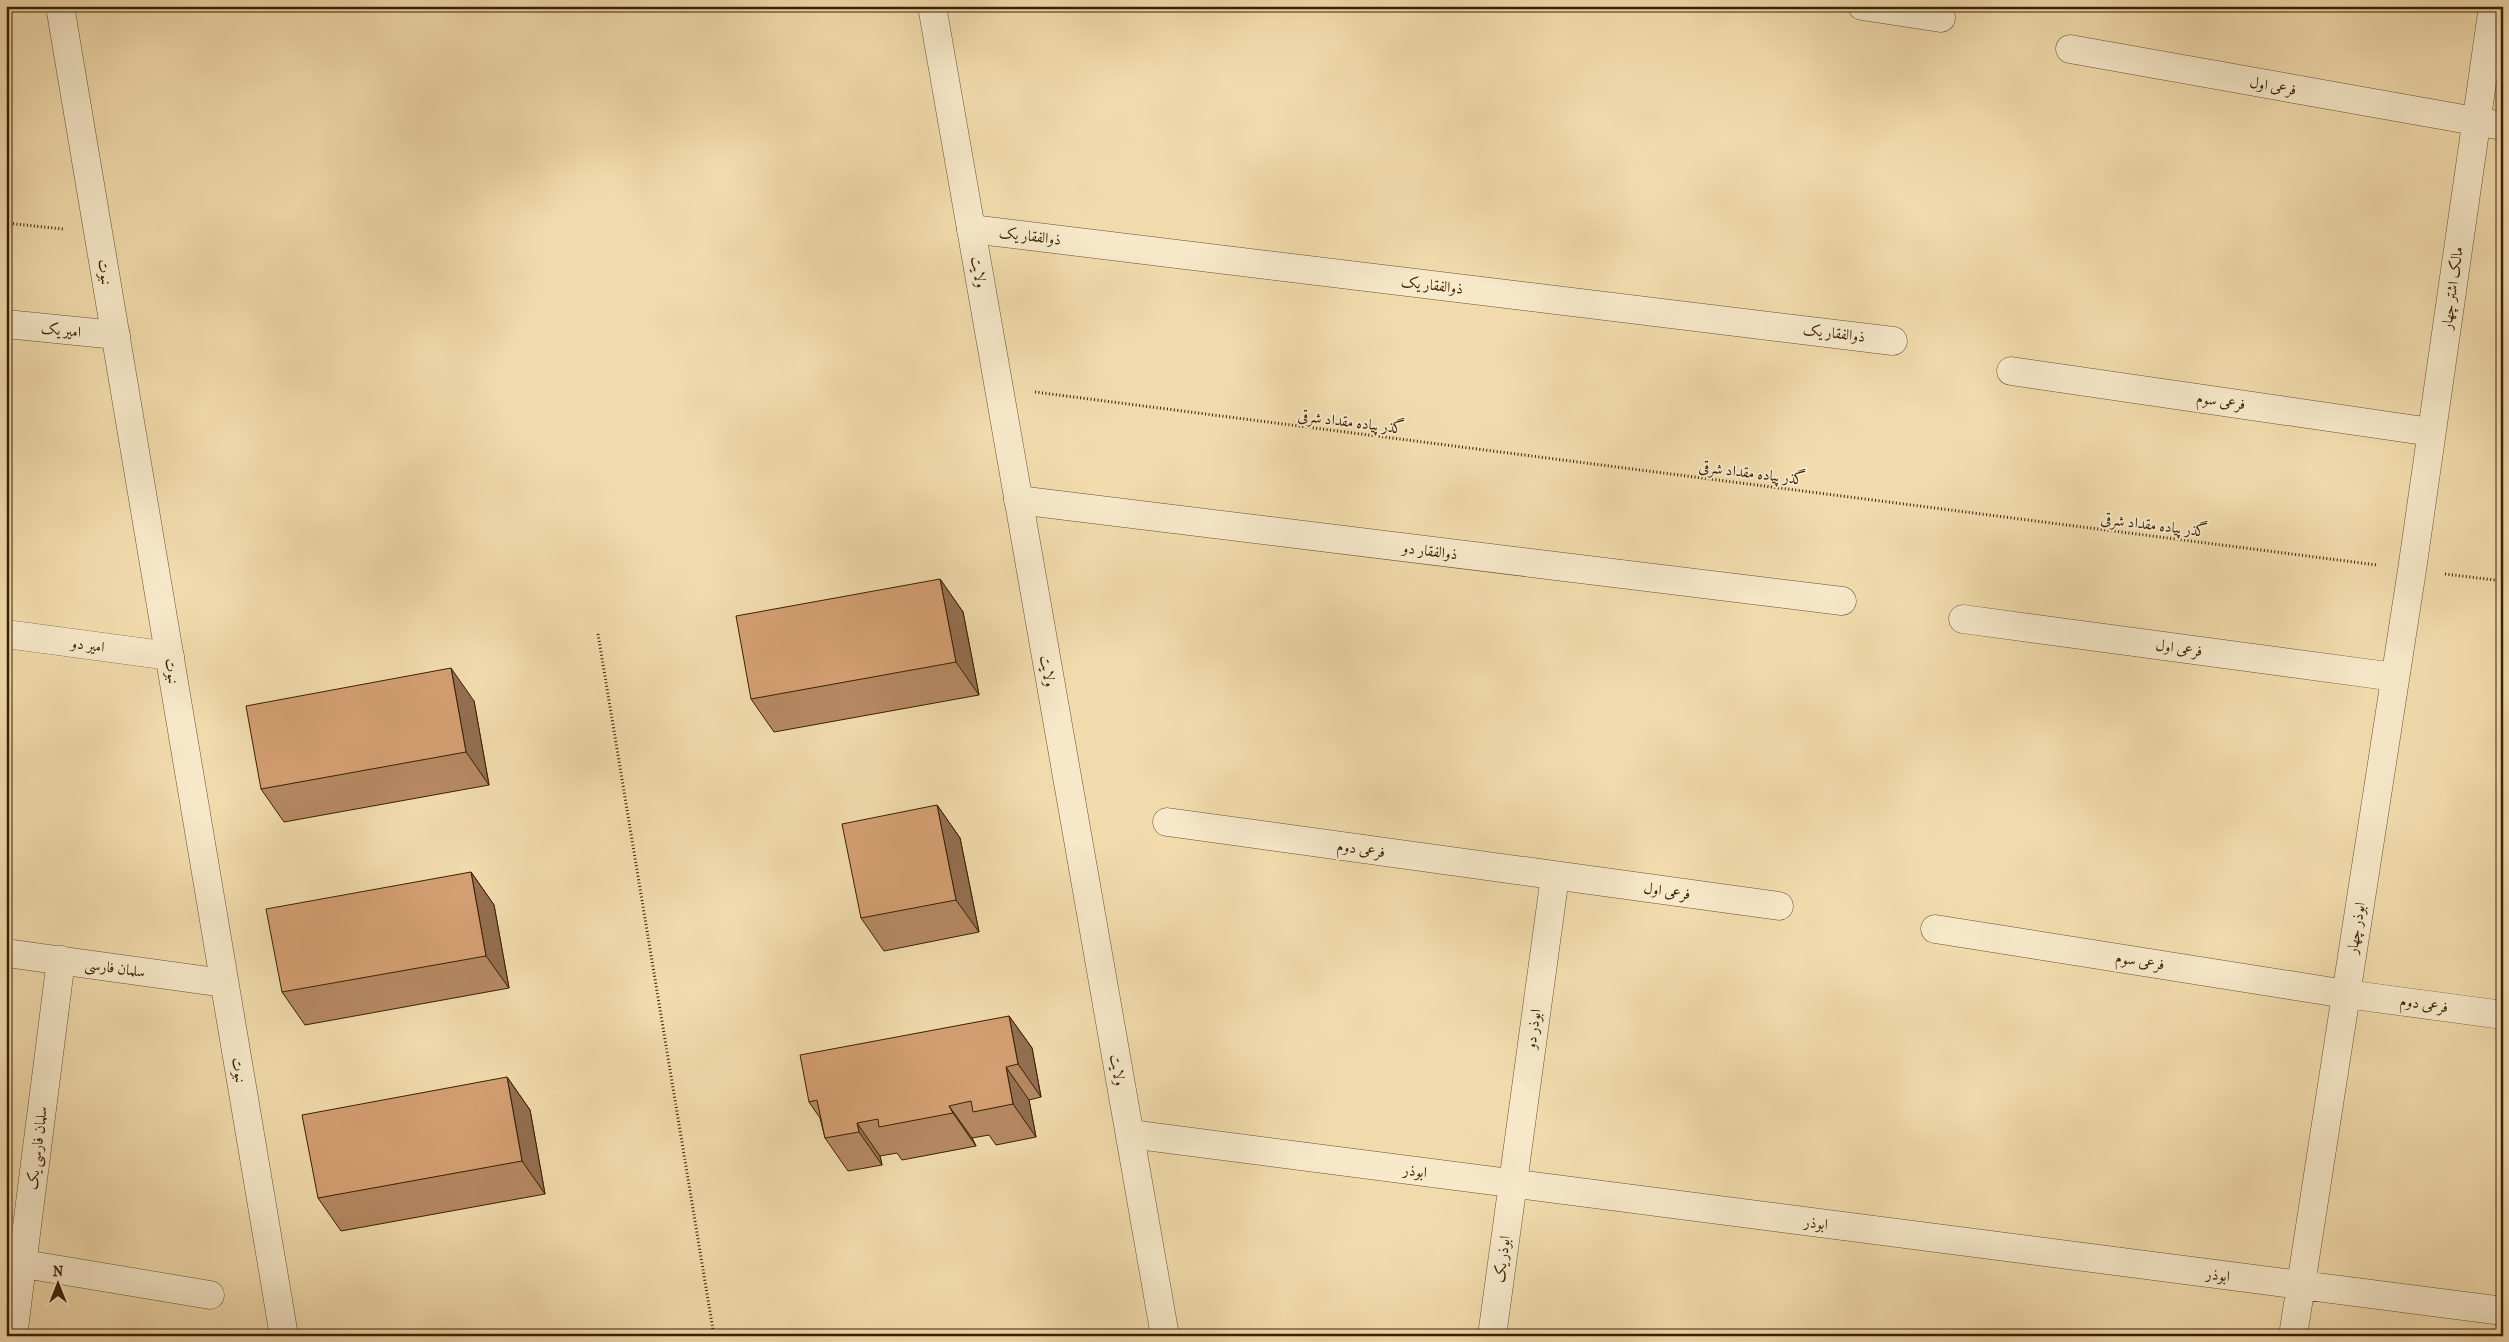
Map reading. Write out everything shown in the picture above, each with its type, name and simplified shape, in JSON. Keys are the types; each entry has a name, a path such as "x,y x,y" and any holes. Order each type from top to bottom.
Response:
{"street":[{"name":"نبوت","path":"60,6 284,1336"},
{"name":"ولایت","path":"932,6 1165,1336"},
{"path":"1862,6 1941,18"},
{"name":"مالک اشتر چهار","path":"2412,570 2493,6"},
{"name":"فرعی اول","path":"2070,49 2476,122"},
{"path":"2476,122 2503,126"},
{"name":"ذوالفقار یک","path":"971,229 1893,341"},
{"name":"امیر یک","path":"6,324 116,336"},
{"name":"فرعی سوم","path":"2011,371 2431,432"},
{"name":"ذوالفقار دو","path":"1018,500 1842,602"},
{"name":"ابوذر چهار","path":"2293,1336 2412,570"},
{"name":"فرعی اول","path":"1962,620 2395,677"},
{"name":"امیر دو","path":"6,634 170,656"},
{"name":"فرعی دوم","path":"1167,822 1555,876"},
{"name":"فرعی اول","path":"1555,876 1779,906"},
{"name":"ابوذر دو","path":"1511,1183 1555,876"},
{"name":"فرعی سوم","path":"1935,929 2346,994"},
{"name":"سلمان فارسی","path":"6,953 224,983"},
{"name":"سلمان فارسی یک","path":"13,1336 14,1262 61,960"},
{"name":"فرعی دوم","path":"2346,994 2503,1015"},
{"name":"ابوذر","path":"1130,1134 2503,1311"},
{"name":"ابوذر یک","path":"1492,1336 1511,1183"},
{"path":"14,1262 210,1295"}],"path":[{"path":"6,223 99,234"},
{"name":"گذر پیاده مقداد شرقی","path":"999,388 2503,581"},
{"path":"598,634 714,1336"}],"building":[{"path":"940,579 956,662 751,699 736,616"},
{"path":"451,668 466,752 261,789 246,706"},
{"path":"937,805 956,900 861,918 842,824"},
{"path":"471,872 486,956 282,992 266,909"},
{"path":"1009,1016 1018,1064 1006,1067 1013,1104 973,1112 971,1101 949,1106 953,1113 879,1127 878,1119 857,1123 859,1132 825,1138 817,1100 809,1102 800,1055"},
{"path":"507,1077 522,1161 318,1198 302,1115"}]}
